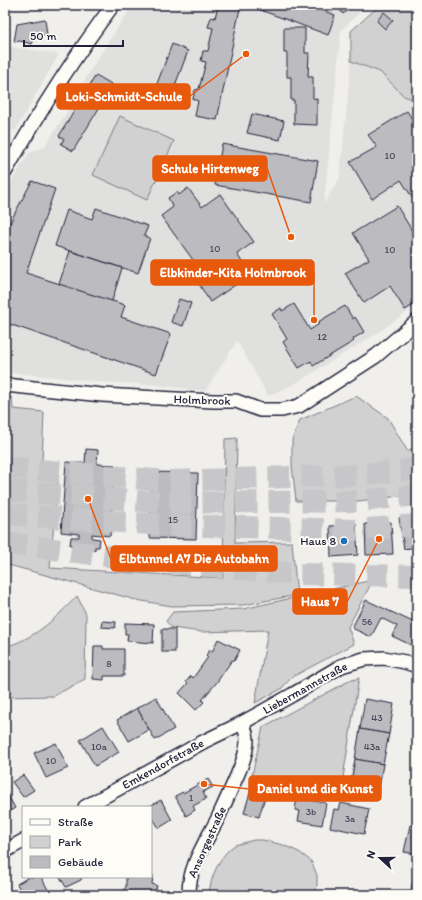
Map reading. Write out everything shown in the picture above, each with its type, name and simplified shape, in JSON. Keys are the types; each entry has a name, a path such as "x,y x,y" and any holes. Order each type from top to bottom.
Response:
{"street":[{"path":"5,172 56,87 89,37 113,5"},
{"name":"Holmbrook","path":"5,385 102,395 205,401 236,401 260,410 282,410 299,406 370,360 417,321"},
{"name":"Liebermannstraße","path":"242,723 341,666 364,658 384,658 417,666"},
{"name":"Emkendorfstraße","path":"87,806 203,742 242,723"},
{"name":"Ansorgestraße","path":"189,895 191,874 240,770 247,740 246,732 242,723"},
{"path":"5,851 22,842"}],"shaded area":[{"path":"133,5 368,5 341,30 324,204 340,177 351,61 380,72 404,96 417,101 417,305 376,334 296,383 268,396 237,341 205,391 156,385 100,382 5,372 5,192 29,153 44,147 65,115 93,66"},
{"path":"5,46 59,54 15,131 5,129"}],"green space":[{"path":"380,5 417,5 417,101 404,96 380,72 351,61 351,31"},
{"path":"120,116 174,141 147,200 93,175"},
{"path":"356,396 388,418 408,452 417,443 417,494 358,501 296,501 292,465 292,440 300,420"},
{"path":"5,397 12,398 13,409 44,412 42,462 59,464 50,568 223,578 225,439 237,438 235,543 292,542 297,595 243,605 172,606 136,600 5,564"},
{"path":"373,580 348,627 354,644 292,677 281,689 255,703 268,630 202,632 172,628 166,621 173,612 243,609"},
{"path":"77,596 86,614 85,679 54,696 5,697 5,647 31,636 59,614"},
{"path":"359,678 341,790 252,775 263,727 349,681"},
{"path":"254,840 263,840 283,845 299,852 311,861 317,875 317,886 314,895 209,895 211,881 220,860 235,845"}],"building":[{"path":"218,5 227,5 240,8 217,120 195,116 198,101 193,99 195,90 199,89 206,62 201,61 203,51 208,51 213,28 208,27 211,17 215,18"},
{"path":"247,5 307,5 335,15 328,35"},
{"path":"336,5 354,5 343,14"},
{"path":"384,12 393,20 385,29 377,21"},
{"path":"45,19 47,35 35,38 32,44 20,41 14,42 17,24"},
{"path":"284,28 305,28 305,53 309,53 308,77 313,77 313,98 317,99 317,125 294,124 294,100 291,100 291,77 287,77 287,53 284,53"},
{"path":"172,44 188,51 168,104 152,97"},
{"path":"96,75 113,85 73,151 61,144 64,139 59,136"},
{"path":"407,111 417,127 417,205 401,180 372,199 350,162 377,147 368,135"},
{"path":"252,114 284,121 280,140 247,133"},
{"path":"222,144 318,161 311,202 215,185"},
{"path":"32,181 55,189 26,273 125,305 121,317 171,334 156,374 9,324 5,336 5,233"},
{"path":"188,188 202,207 220,194 254,242 237,254 250,275 210,302 190,269 196,264 161,216 173,207 168,198 177,192 179,195"},
{"path":"397,206 417,239 417,303 405,310 390,286 364,303 345,273 369,259 353,233"},
{"path":"96,208 148,226 144,236 150,238 138,273 55,246 67,210 92,219"},
{"path":"70,251 122,268 112,301 59,284"},
{"path":"179,299 191,303 183,326 171,322"},
{"path":"294,304 310,330 319,324 318,322 345,306 353,319 355,317 364,332 353,339 354,341 313,366 311,361 299,368 283,342 287,339 272,314 281,308 282,311"},
{"path":"86,449 98,450 97,464 115,465 110,536 92,534 92,538 100,539 99,547 95,547 95,550 74,549 75,545 70,545 71,537 79,537 79,534 61,532 66,462 85,463"},
{"path":"151,472 198,473 196,539 150,538"},
{"path":"417,515 417,547 404,549 399,518"},
{"path":"391,522 393,554 366,555 365,524"},
{"name":"Haus 8","path":"356,524 358,555 331,557 330,526"},
{"path":"366,600 417,624 417,643 415,647 392,636 397,626 381,618 371,637 352,628"},
{"path":"102,621 116,622 115,628 101,627"},
{"path":"125,623 154,624 153,643 127,641 128,634 125,634"},
{"path":"162,629 175,629 175,652 162,652"},
{"path":"218,639 240,650 234,661 232,660 202,700 204,702 196,710 179,693 188,683 186,682 191,676 193,678 208,657 206,655 210,650 212,652"},
{"path":"94,646 103,646 103,649 124,649 124,676 104,676 104,680 93,679"},
{"path":"156,697 174,729 155,740 137,708"},
{"path":"365,699 394,704 389,734 360,729"},
{"path":"137,708 149,730 129,741 117,720"},
{"path":"103,726 119,752 95,766 80,740"},
{"path":"360,729 389,734 383,764 355,759"},
{"path":"56,743 68,768 46,778 34,753"},
{"path":"355,759 383,764 378,794 350,789"},
{"path":"23,775 34,790 23,797 12,782"},
{"path":"208,779 213,787 203,792 206,799 193,806 195,810 186,816 175,796"},
{"path":"252,786 267,790 259,817 244,813"},
{"path":"5,790 15,808 5,814"},
{"path":"297,798 326,803 322,825 298,821 300,811 295,810"},
{"path":"161,800 172,820 159,828 152,817 152,806 150,806"},
{"path":"341,803 369,809 364,834 330,827 334,809 339,810"},
{"path":"410,825 417,826 417,854 404,852"},
{"path":"415,871 417,872 417,891 411,890"},
{"path":"152,874 153,875 152,884 157,886 156,889 160,895 119,895 120,891 123,891 126,887 126,878 152,878"},
{"path":"27,878 42,878 51,895 23,895 17,884"},
{"path":"61,878 82,878 81,880 66,887"}],"tunnel":[{"path":"5,467 167,481 357,475 417,469"},
{"path":"5,490 166,503 360,501 417,495"},
{"path":"5,514 165,525 354,530 417,525"},
{"path":"5,543 140,560 300,574 417,576"}],"place":[{"name":"Loki-Schmidt-Schule","path":"246,54"},
{"name":"Schule Hirtenweg","path":"291,237"},
{"name":"Elbkinder-Kita Holmbrook","path":"314,320"},
{"name":"Elbtunnel A7 Die Autobahn","path":"88,499"},
{"name":"Haus 7","path":"379,539"},
{"name":"Haus 8","path":"344,541"},
{"name":"Daniel und die Kunst","path":"204,784"}]}
